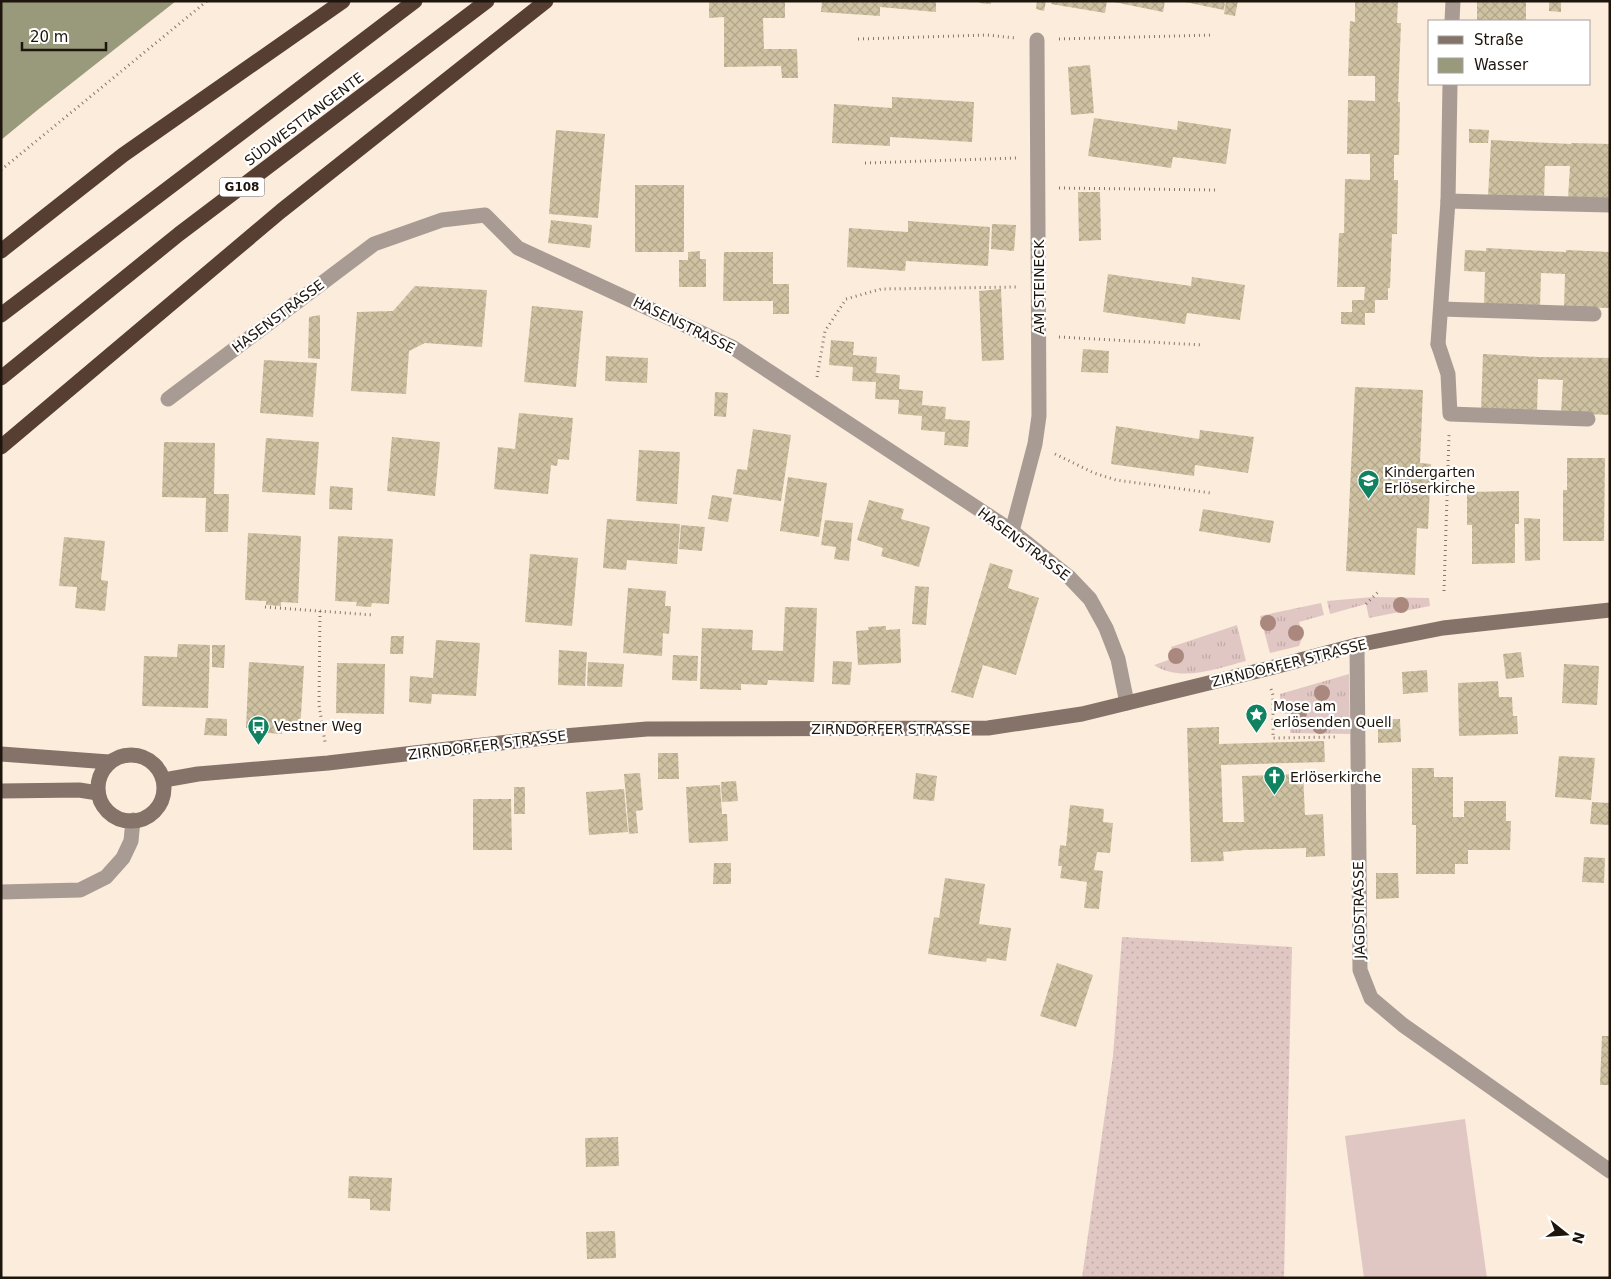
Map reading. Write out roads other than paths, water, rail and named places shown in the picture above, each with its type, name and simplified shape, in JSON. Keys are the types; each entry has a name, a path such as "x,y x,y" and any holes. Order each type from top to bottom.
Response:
{"highway":[{"path":"1,251 124,155 343,1"},
{"name":"SÜDWESTTANGENTE","path":"1,315 415,1"},
{"name":"SÜDWESTTANGENTE","path":"1,378 179,234 487,1"},
{"path":"1,447 281,211 546,1"}],"main road":[{"name":"ZIRNDORFER STRASSE","path":"164,780 198,774 328,763 552,737 646,729 988,728 1082,714 1266,670 1357,645 1443,628 1610,610"},
{"path":"1,754 20,757 109,762"},
{"path":"130,754 152,761 160,770 164,780 162,802 147,817 133,820 116,817 108,812 98,793 98,782 102,772 109,762 119,756 130,754"},
{"path":"1,791 79,790 98,793"}],"street":[{"path":"1452,20 1453,1"},
{"name":"AM STEINECK","path":"1012,531 1035,444 1039,416 1037,40"},
{"path":"1450,85 1448,201 1438,344 1448,374 1450,414 1588,419"},
{"path":"1448,201 1610,205"},
{"name":"HASENSTRASSE","path":"168,399 374,244 442,220 486,215 518,248 732,347 1012,531 1070,577 1090,600 1106,628 1118,659 1127,703"},
{"path":"1441,309 1594,314"},
{"name":"JAGDSTRASSE","path":"1357,645 1360,970 1371,998 1403,1025 1610,1171"},
{"path":"1,892 80,890 106,877 123,858 132,841 133,820"}],"water":[{"path":"1,1 176,1 1,140"}],"place":[{"name":"Kindergarten Erlöserkirche","path":"1368,499"},
{"name":"Mose am erlösenden Quell","path":"1257,733"},
{"name":"Vestner Weg","path":"258,745"},
{"name":"Erlöserkirche","path":"1274,796"}]}
